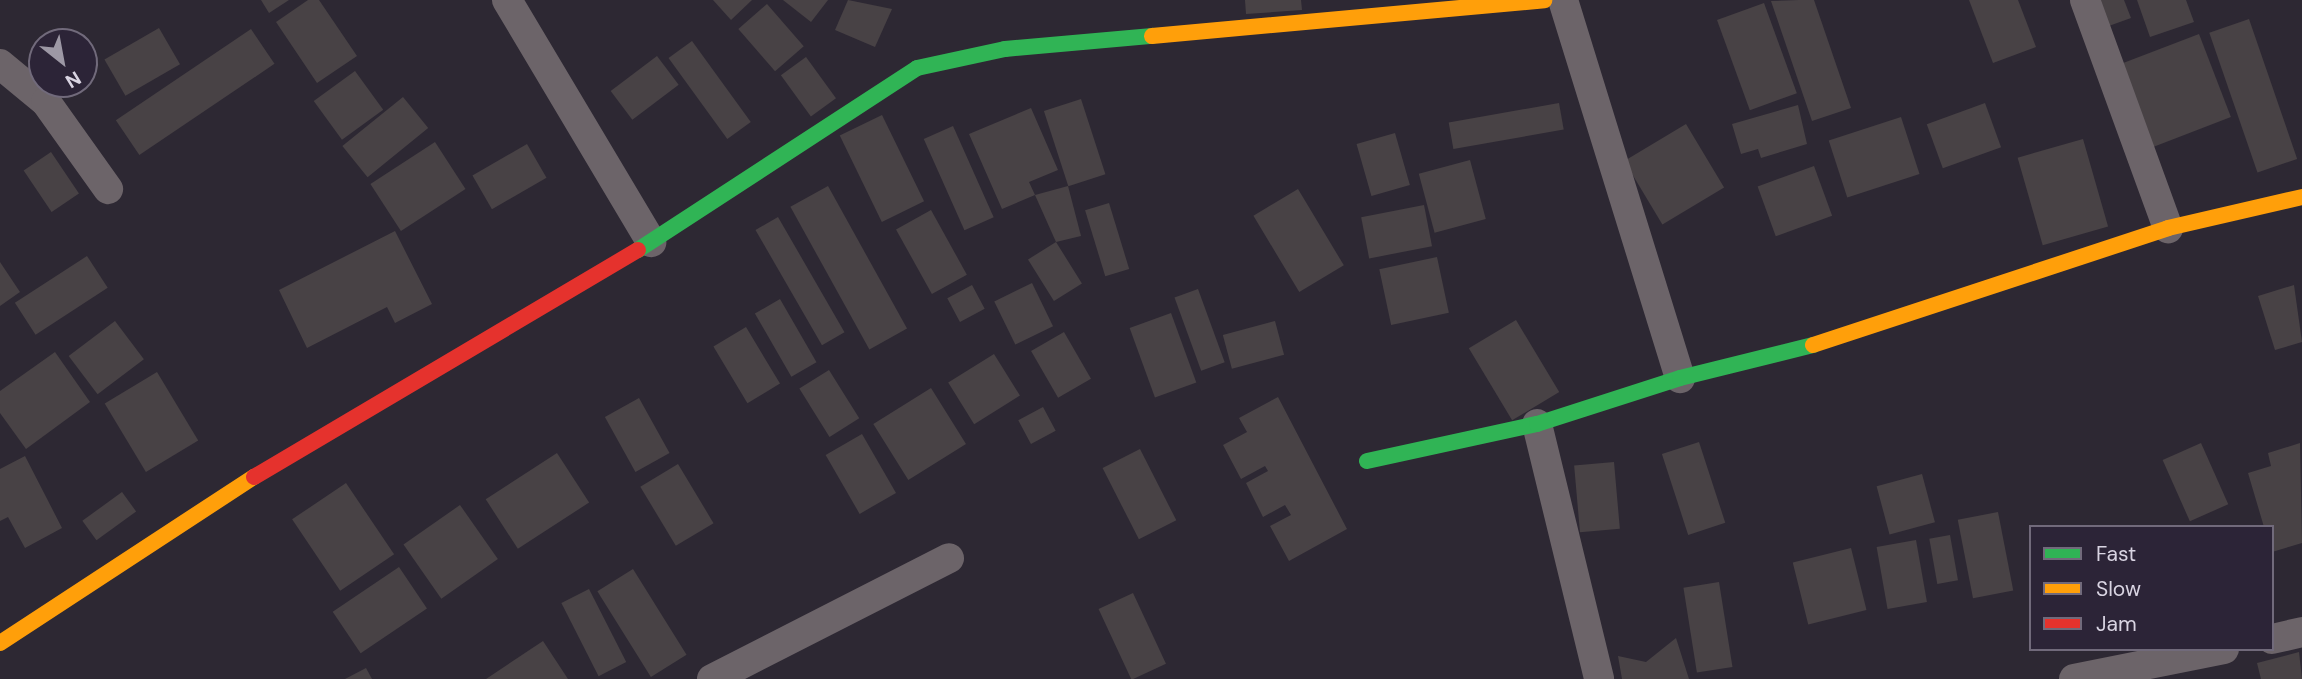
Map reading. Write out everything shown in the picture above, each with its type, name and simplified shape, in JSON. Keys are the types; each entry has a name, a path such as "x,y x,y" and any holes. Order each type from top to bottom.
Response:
{"street":[{"path":"506,0 651,242"},
{"path":"0,643 307,443 651,242 918,68 1005,49 1544,0"},
{"path":"1563,0 1680,378"},
{"path":"2085,0 2168,228"},
{"path":"0,64 46,102 108,189"},
{"path":"1367,461 1537,424 1680,378 1769,360 2168,228 2302,197"},
{"path":"1537,424 1599,679"},
{"path":"712,679 949,558"},
{"path":"2274,639 2302,632"},
{"path":"2074,679 2214,651"}],"building":[{"path":"261,0 289,0 269,13"},
{"path":"308,0 319,0 357,56 317,83 276,22"},
{"path":"713,0 752,0 731,20"},
{"path":"783,0 828,0 811,22"},
{"path":"848,0 892,9 875,47 835,30"},
{"path":"1245,0 1301,0 1302,10 1246,14"},
{"path":"1814,0 1851,108 1812,121 1771,1"},
{"path":"1969,0 2018,0 2036,47 1993,63"},
{"path":"2096,0 2124,0 2131,18 2106,27"},
{"path":"2137,0 2186,0 2194,22 2150,37"},
{"path":"1764,3 1797,93 1750,110 1717,20"},
{"path":"767,4 804,46 775,71 738,29"},
{"path":"2249,19 2297,159 2257,173 2209,33"},
{"path":"159,28 180,64 125,96 104,60"},
{"path":"251,29 274,64 139,155 116,120"},
{"path":"2199,34 2231,117 2152,147 2121,64"},
{"path":"692,41 751,122 727,139 669,58"},
{"path":"657,56 679,85 632,120 611,91"},
{"path":"806,57 836,98 811,116 781,75"},
{"path":"355,71 383,110 342,140 314,101"},
{"path":"403,97 428,128 368,177 342,146"},
{"path":"1081,99 1105,174 1068,186 1044,111"},
{"path":"1559,103 1564,130 1453,149 1449,122"},
{"path":"1985,103 2001,147 1943,168 1927,124"},
{"path":"1798,105 1807,144 1761,158 1758,149 1741,154 1732,124"},
{"path":"1031,108 1058,170 1029,182 1035,195 1002,209 969,134"},
{"path":"882,115 924,201 882,222 840,136"},
{"path":"1901,117 1920,174 1847,198 1829,140"},
{"path":"1686,124 1724,187 1662,225 1624,161"},
{"path":"953,126 994,217 964,230 924,139"},
{"path":"1395,133 1410,185 1371,196 1357,144"},
{"path":"2083,139 2108,226 2043,245 2018,158"},
{"path":"435,142 465,189 401,231 370,184"},
{"path":"527,144 546,178 492,209 472,176"},
{"path":"51,152 79,193 52,212 24,170"},
{"path":"1470,160 1486,219 1435,233 1419,174"},
{"path":"1814,166 1832,216 1776,236 1758,187"},
{"path":"828,186 907,329 869,349 790,207"},
{"path":"1068,186 1081,236 1056,242 1035,195"},
{"path":"1298,189 1344,265 1299,292 1253,216"},
{"path":"1109,203 1129,269 1105,276 1085,210"},
{"path":"1424,205 1432,246 1369,258 1361,217"},
{"path":"931,210 967,275 932,294 896,229"},
{"path":"778,217 844,332 822,345 755,230"},
{"path":"395,231 432,304 395,323 387,307 307,348 279,290"},
{"path":"1056,242 1082,284 1054,301 1028,259"},
{"path":"87,256 108,288 36,335 15,303"},
{"path":"1437,257 1449,313 1391,325 1379,269"},
{"path":"0,262 20,292 0,306"},
{"path":"1032,283 1053,326 1015,345 994,301"},
{"path":"972,285 985,309 960,322 947,298"},
{"path":"2294,285 2302,342 2275,350 2258,296"},
{"path":"1198,289 1225,362 1201,371 1175,298"},
{"path":"780,299 816,362 791,377 755,314"},
{"path":"1171,313 1196,383 1155,398 1130,328"},
{"path":"1516,320 1559,392 1512,420 1469,348"},
{"path":"115,321 144,359 98,394 69,356"},
{"path":"1275,321 1284,355 1232,369 1223,335"},
{"path":"746,327 780,384 747,403 713,347"},
{"path":"1064,332 1091,379 1058,398 1031,351"},
{"path":"55,352 90,402 26,449 0,413 0,391"},
{"path":"994,354 1020,396 974,424 948,383"},
{"path":"829,370 859,418 830,437 799,389"},
{"path":"157,372 198,441 146,472 105,403"},
{"path":"931,388 966,444 908,480 873,424"},
{"path":"1278,397 1347,529 1289,561 1270,526 1291,515 1285,505 1263,517 1246,483 1268,471 1265,466 1241,479 1223,445 1247,432 1239,418"},
{"path":"639,398 670,453 635,472 605,417"},
{"path":"1043,407 1056,431 1031,444 1018,420"},
{"path":"862,434 896,493 860,514 826,455"},
{"path":"1699,442 1725,523 1688,535 1662,454"},
{"path":"2201,443 2228,504 2190,521 2163,460"},
{"path":"2300,443 2302,543 2274,551 2274,525 2263,525 2248,473 2271,466 2268,453"},
{"path":"1140,449 1176,520 1139,539 1103,468"},
{"path":"557,453 589,502 518,549 486,499"},
{"path":"25,456 62,528 25,548 8,517 0,521 0,469"},
{"path":"1614,462 1620,529 1580,532 1574,465"},
{"path":"678,464 714,523 676,546 640,487"},
{"path":"1922,474 1935,522 1890,534 1877,486"},
{"path":"346,483 394,554 340,591 292,519"},
{"path":"122,492 136,511 96,540 82,521"},
{"path":"460,505 498,559 441,599 403,545"},
{"path":"1998,512 2013,591 1973,598 1958,520"},
{"path":"1950,535 1958,580 1937,584 1929,539"},
{"path":"1916,540 1927,602 1888,609 1877,547"},
{"path":"1851,548 1866,610 1808,625 1793,563"},
{"path":"399,567 427,608 361,653 333,612"},
{"path":"633,569 687,655 651,677 597,591"},
{"path":"1719,582 1732,667 1697,673 1683,588"},
{"path":"589,589 626,662 599,676 561,603"},
{"path":"1133,593 1166,664 1131,679 1099,609"},
{"path":"1676,638 1689,679 1622,679 1618,656 1646,662"},
{"path":"543,641 568,679 486,679"},
{"path":"2299,652 2302,679 2261,679 2257,663"},
{"path":"366,668 372,679 345,679"}],"traffic: fast":[{"path":"638,250 917,68 1005,49 1152,36"},
{"path":"1367,461 1537,424 1680,378 1813,345"}],"traffic: slow":[{"path":"1152,36 1544,0"},
{"path":"1813,345 2168,228 2302,197"},
{"path":"0,643 254,477"}],"traffic: jam":[{"path":"254,477 638,250"}]}
